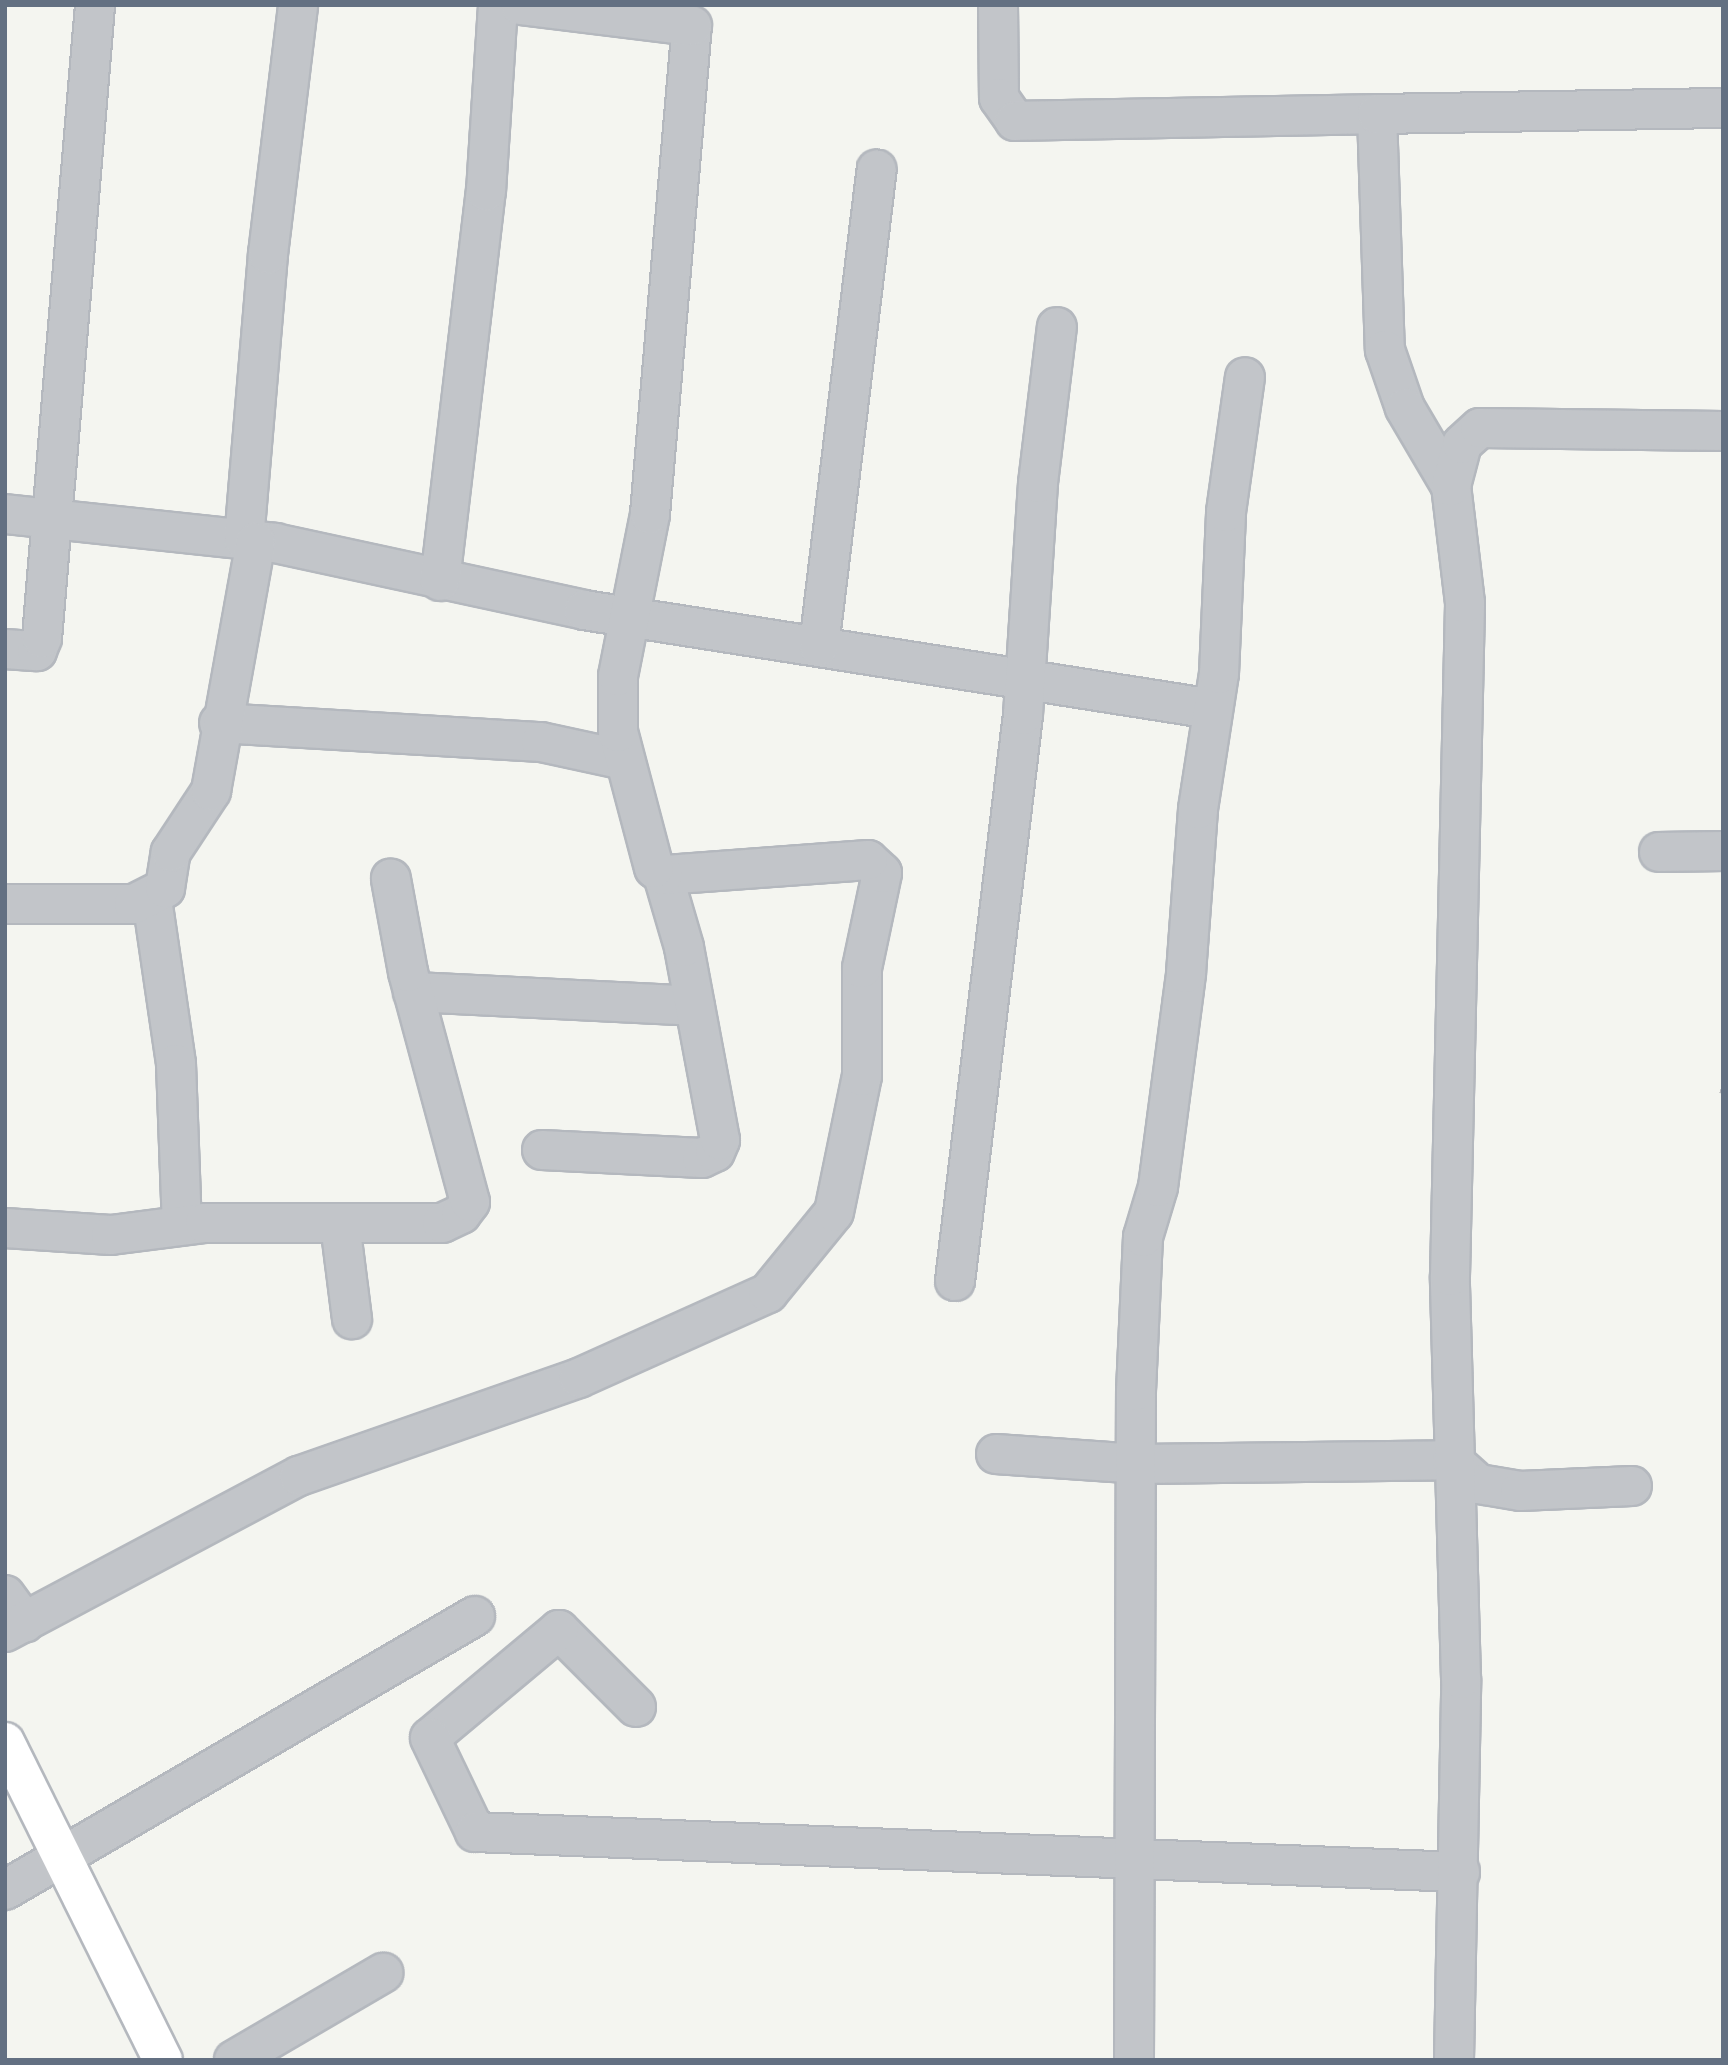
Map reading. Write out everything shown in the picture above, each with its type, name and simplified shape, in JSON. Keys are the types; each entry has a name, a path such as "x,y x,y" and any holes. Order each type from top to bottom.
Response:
{"street":[{"path":"5,649 29,653 40,646 73,328 95,5"},
{"path":"5,904 152,899 165,888 171,852 211,791 219,723 250,541 268,254 298,5"},
{"path":"440,581 486,191 498,5"},
{"path":"520,5 693,15 650,514 615,701 624,760 654,868 663,875 695,1006 720,1140 715,1152 702,1158 542,1150"},
{"path":"998,5 999,98 1015,121 1723,108"},
{"path":"1377,114 1385,350 1405,408 1451,486"},
{"path":"819,646 877,170"},
{"path":"955,1281 1025,681 1048,370 1057,327"},
{"path":"1134,2060 1131,1854 1143,1237 1163,1149 1229,546 1226,512 1245,377"},
{"path":"1454,2060 1460,1872 1452,1460 1465,603 1451,486 1462,444 1480,428 1723,430"},
{"path":"5,514 51,522 250,541 629,618 1212,709"},
{"path":"219,723 541,742 624,760"},
{"path":"1659,852 1723,851"},
{"path":"12,1617 299,1476 579,1378 688,1332 768,1293 804,1256 834,1212 853,1136 862,1076 862,968 882,873 868,860 663,875"},
{"path":"5,1228 111,1235 182,1225 442,1223 470,1202 413,992 391,879"},
{"path":"152,899 176,1064 182,1225"},
{"path":"413,992 695,1006"},
{"path":"340,1224 352,1318"},
{"path":"996,1454 1138,1464 1452,1460 1479,1484 1520,1491 1632,1486"},
{"path":"5,1890 475,1616"},
{"path":"636,1707 559,1630 430,1738 475,1832 1131,1854 1460,1872"},
{"path":"5,1742 163,2060"},
{"path":"234,2060 383,1973"}]}
